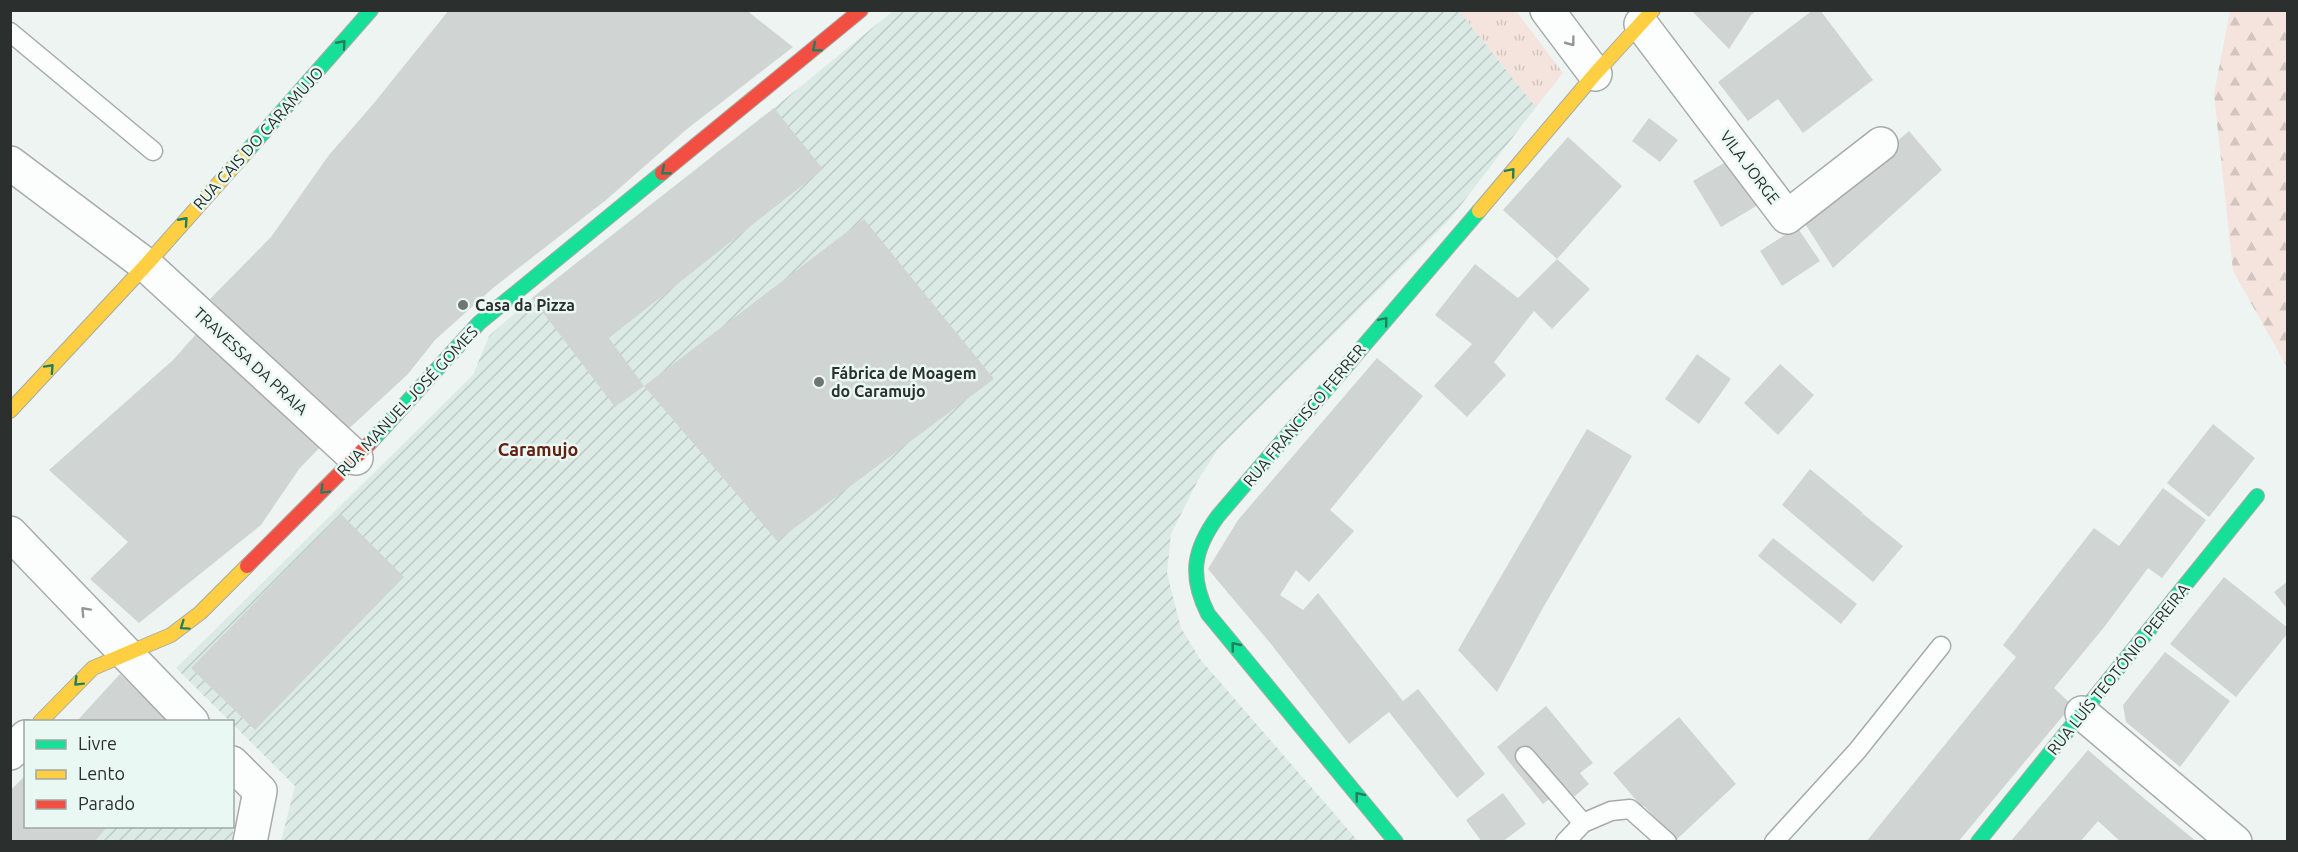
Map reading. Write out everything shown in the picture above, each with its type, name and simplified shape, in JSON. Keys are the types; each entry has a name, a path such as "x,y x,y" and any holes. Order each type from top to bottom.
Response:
{"street":[{"name":"RUA CAIS DO CARAMUJO","path":"10,411 146,265 371,10"},
{"name":"RUA MANUEL JOSÉ GOMES","path":"42,720 82,677 106,661 171,635 200,613 356,458 479,323 861,10"},
{"path":"1547,10 1594,74"},
{"name":"RUA FRANCISCO FERRER","path":"1396,842 1208,614 1196,588 1194,575 1198,552 1207,530 1218,516 1594,74 1647,17"},
{"name":"VILA JORGE","path":"1647,17 1787,217 1881,144"},
{"name":"TRAVESSA DA PRAIA","path":"10,163 146,265 356,458"},
{"name":"RUA LUÍS TEOTÓNIO PEREIRA","path":"1978,842 2257,496"},
{"path":"10,533 190,720"},
{"path":"2082,713 2235,842"},
{"path":"10,753 24,739"},
{"path":"234,765 260,791 250,842"}],"lane":[{"path":"10,32 153,151"},
{"path":"1774,842 1857,751 1941,646"},
{"path":"1525,756 1583,823"},
{"path":"1565,842 1583,823 1611,811 1630,808 1667,842"}],"shaded area":[{"path":"893,11 1459,11 1536,107 1451,218 1218,449 1198,480 1171,534 1167,573 1181,628 1200,659 1358,841 281,841 295,786 234,726 234,720 228,720 176,668 473,375 489,336 532,298 774,108"},
{"path":"24,776 24,828 233,828 233,842 11,841 10,791"}],"green space":[{"path":"1459,11 1516,11 1563,73 1536,107"},
{"path":"2230,11 2287,11 2287,367 2233,271 2214,94"}],"building":[{"path":"449,10 746,10 793,47 687,129 606,200 493,288 435,340 408,374 342,435 210,299 271,237 329,155"},
{"path":"1691,10 1757,10 1751,15 1729,49"},
{"path":"1813,10 1820,10 1873,80 1803,133 1778,99 1748,121 1718,82"},
{"path":"774,108 823,169 609,338 644,386 615,407 532,298"},
{"path":"1649,118 1678,140 1660,162 1632,141"},
{"path":"1909,131 1942,170 1833,268 1804,222"},
{"path":"1568,137 1622,186 1557,259 1503,210"},
{"path":"1736,156 1763,202 1721,227 1693,181"},
{"name":"Fábrica de Moagem do Caramujo","path":"864,219 994,379 777,541 644,386"},
{"path":"1797,227 1820,261 1782,286 1760,251"},
{"path":"1557,259 1590,289 1552,329 1534,311 1494,362 1506,375 1467,417 1434,386 1472,344 1435,315 1475,264 1518,298"},
{"path":"197,333 324,443 299,469 261,525 139,623 90,579 128,542 49,470 173,360"},
{"path":"1697,354 1731,379 1699,424 1665,399"},
{"path":"1377,358 1423,396 1330,510 1354,531 1309,582 1296,570 1280,595 1303,610 1318,593 1403,701 1418,689 1485,774 1457,798 1389,712 1349,744 1271,644 1208,569 1238,520"},
{"path":"1780,364 1814,395 1778,435 1744,403"},
{"path":"2213,424 2255,458 2209,517 2167,483"},
{"path":"1587,429 1632,456 1544,606 1497,692 1458,650"},
{"path":"1810,469 1863,513 1859,518 1863,514 1903,546 1873,582 1782,505"},
{"path":"2163,488 2206,520 2162,578 2148,568 2105,626 2054,688 2072,705 1958,842 1866,842 2016,657 2003,645 2094,528 2119,546"},
{"path":"341,514 404,577 255,730 191,668"},
{"path":"1773,538 1857,604 1841,624 1758,556"},
{"path":"2224,577 2288,628 2288,633 2236,697 2170,644"},
{"path":"2288,581 2288,610 2274,592"},
{"path":"2165,652 2230,701 2180,767 2126,722 2123,705"},
{"path":"120,674 168,720 78,720"},
{"path":"1546,706 1593,763 1580,773 1589,784 1562,807 1553,796 1543,804 1497,747"},
{"path":"1679,717 1736,784 1676,840 1644,806 1642,807 1613,773"},
{"path":"2088,750 2197,842 2121,842 2098,821 2080,842 2010,842"},
{"path":"24,777 24,828 106,828 94,842 10,842 10,791"},
{"path":"1503,793 1526,824 1502,842 1482,842 1466,820"}],"traffic: fast":[{"path":"242,157 371,10"},
{"path":"369,444 479,323 662,173"},
{"path":"1396,842 1208,614 1198,587 1196,564 1203,540 1218,516 1479,211"},
{"path":"1978,842 2257,496"}],"traffic: slow":[{"path":"1479,211 1595,74 1653,10"},
{"path":"10,411 146,265 242,157"},
{"path":"42,720 93,668 171,635 200,613 247,566"}],"traffic: jam":[{"path":"662,173 861,10"},
{"path":"247,566 369,444"}],"place":[{"name":"Casa da Pizza","path":"463,305"},
{"name":"Fábrica de Moagem do Caramujo","path":"819,382"}],"district":[{"name":"Caramujo","path":"538,449"}]}
